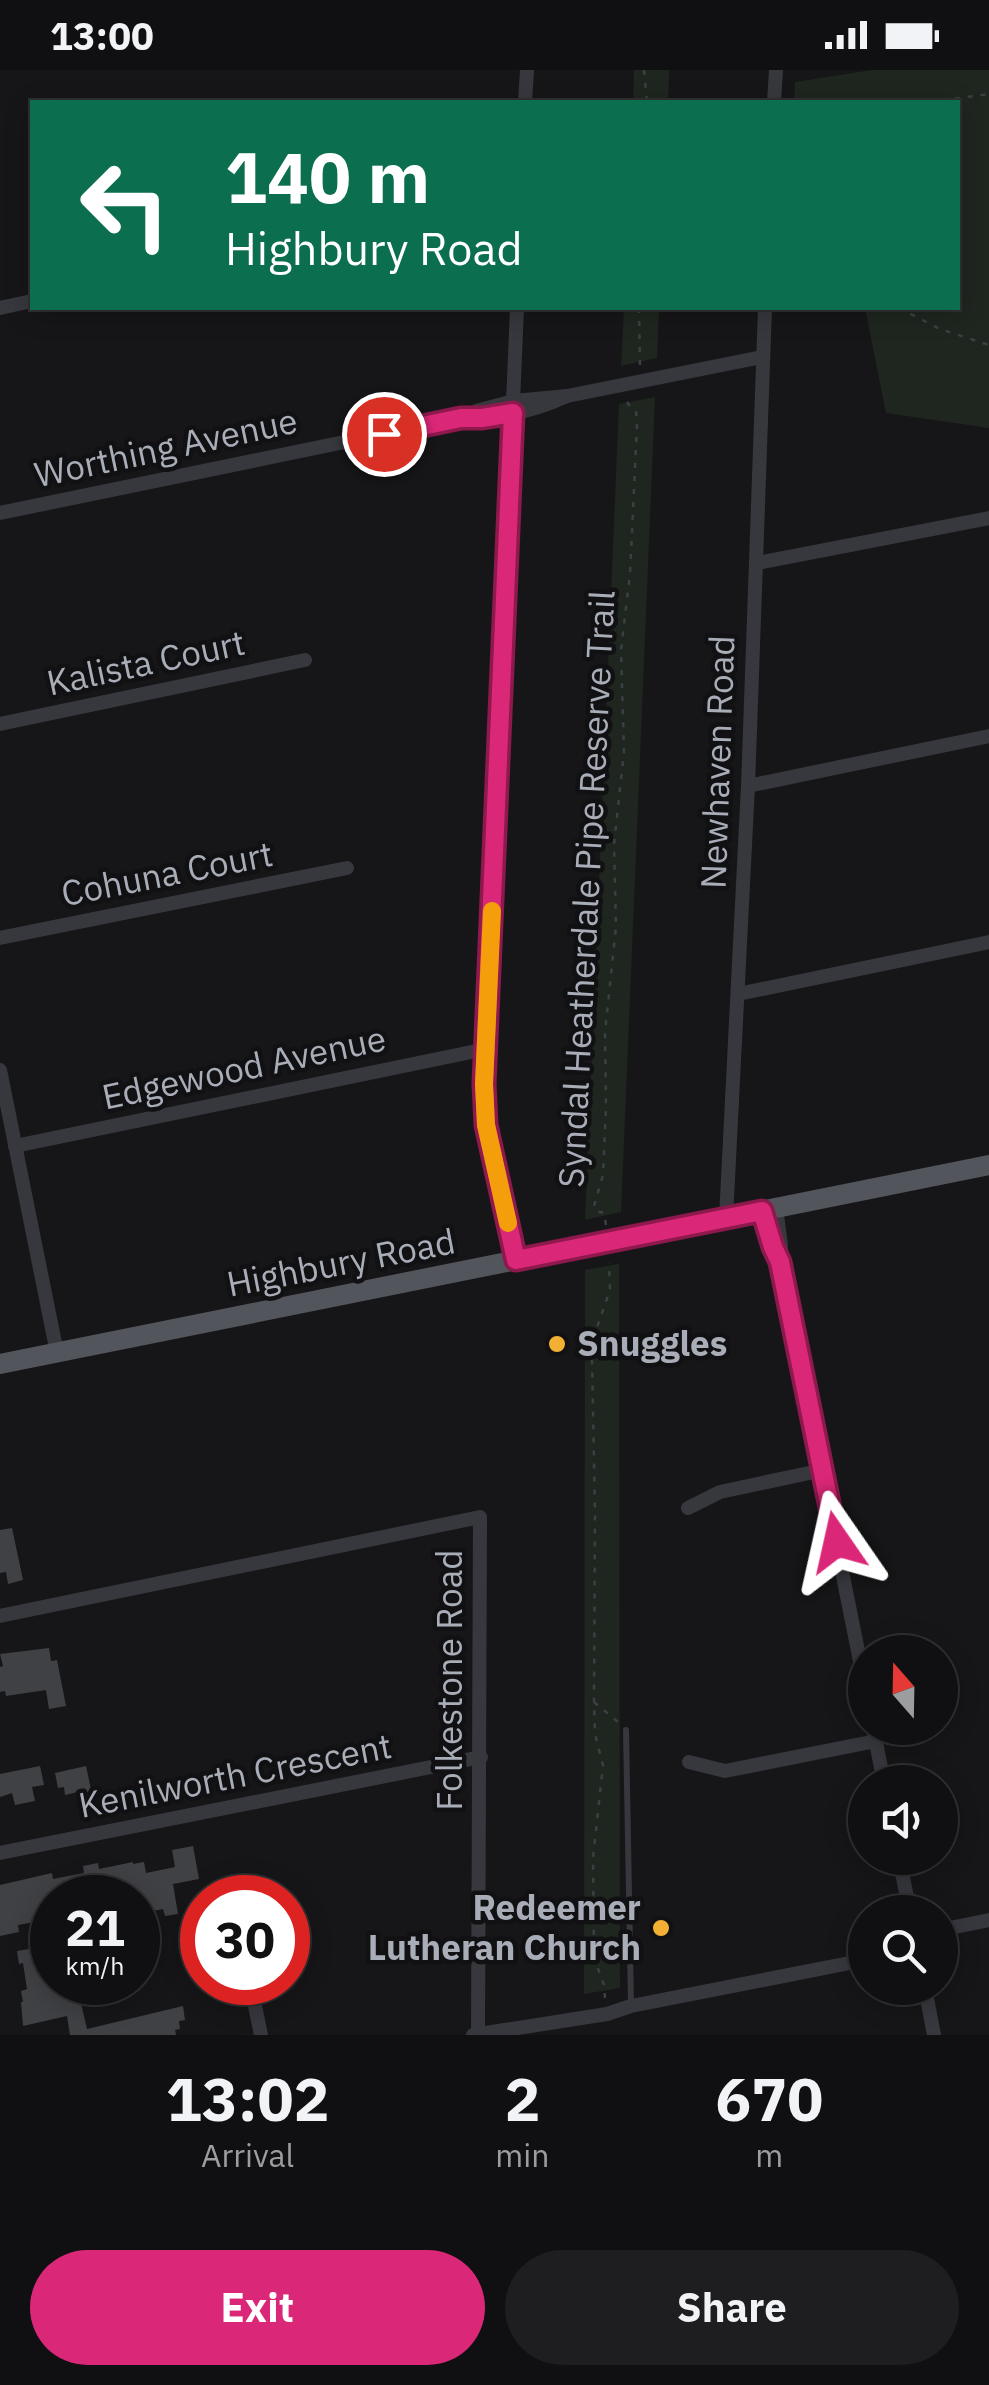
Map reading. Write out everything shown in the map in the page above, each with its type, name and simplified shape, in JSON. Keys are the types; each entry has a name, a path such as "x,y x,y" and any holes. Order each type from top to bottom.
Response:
{"main road":[{"name":"Highbury Road","path":"0,1364 989,1165"}],"street":[{"path":"525,100 527,70"},
{"path":"774,100 776,70"},
{"path":"0,308 30,301"},
{"path":"516,1260 486,1125 484,1084 517,310"},
{"name":"Newhaven Road","path":"726,1218 748,786 764,310"},
{"name":"Worthing Avenue","path":"0,513 461,418 482,418 513,407 762,356"},
{"path":"757,563 989,518"},
{"name":"Kalista Court","path":"0,724 305,660"},
{"path":"748,786 989,736"},
{"name":"Cohuna Court","path":"0,938 347,868"},
{"path":"738,994 989,942"},
{"name":"Edgewood Avenue","path":"15,1146 486,1049"},
{"path":"0,1070 58,1352"},
{"path":"769,1210 773,1247 780,1262 855,1635"},
{"path":"688,1508 720,1492 823,1470"},
{"name":"Folkestone Road","path":"0,1616 480,1517 476,2034"},
{"path":"690,1762 725,1771 848,1740"},
{"name":"Kenilworth Crescent","path":"0,1854 481,1757"},
{"path":"958,1926 989,1920"},
{"path":"476,2034 607,2014 848,1963"},
{"path":"255,2005 261,2035"},
{"path":"928,2005 934,2035"}],"lane":[{"path":"626,1730 631,2006"}],"path":[{"path":"644,70 647,100"},
{"path":"945,100 989,94"},
{"name":"Syndal Heatherdale Pipe Reserve Trail","path":"607,2014 604,1985 594,1958 593,1858 603,1766 595,1734 594,1702 592,1360 594,1336 610,1290 611,1273 604,1213 594,1206 603,1176 605,1032 615,946 614,844 624,752 621,650 630,574 637,425 635,408 628,404 628,368 641,366 640,310"},
{"path":"902,310 940,329 989,345"},
{"path":"594,1702 626,1730"}],"shaded area":[{"path":"634,70 669,70 668,100 633,100"},
{"path":"872,70 989,70 989,428 886,413 865,310 960,310 960,100 794,100 795,82"},
{"path":"624,310 659,310 657,358 621,366"},
{"path":"655,397 621,1212 585,1220 619,404"},
{"path":"619,1264 620,1988 584,1994 585,1270"}],"building":[{"path":"12,1528 23,1580 8,1584 6,1572 0,1573 0,1530"},
{"path":"49,1648 51,1661 57,1660 66,1706 49,1709 46,1690 6,1696 5,1691 0,1692 0,1654"},
{"path":"40,1766 44,1785 32,1787 35,1801 15,1805 12,1793 0,1797 0,1774"},
{"path":"86,1766 92,1794 65,1795 64,1787 58,1788 55,1773"},
{"path":"193,1846 198,1875 180,1875 180,1883 173,1884 178,1914 165,1916 160,1910 160,1875 74,1875 84,1873 83,1866 98,1863 99,1869 144,1862 146,1873 175,1867 172,1850"},
{"path":"30,1878 30,1923 18,1925 19,1932 0,1936 0,1885"},
{"path":"30,1949 30,2005 81,2005 87,2029 183,2006 185,2020 179,2021 176,2035 70,2035 67,2016 23,2026 21,1991 27,1989 17,1951"}],"slow traffic":[{"path":"492,911 485,1112 508,1223"}],"place":[{"name":"Snuggles","path":"557,1344"},
{"name":"Redeemer Lutheran Church","path":"661,1928"}],"route":[{"path":"384,434 461,418 513,413 484,1084 486,1125 516,1260 762,1211 780,1262 837,1542"}]}
